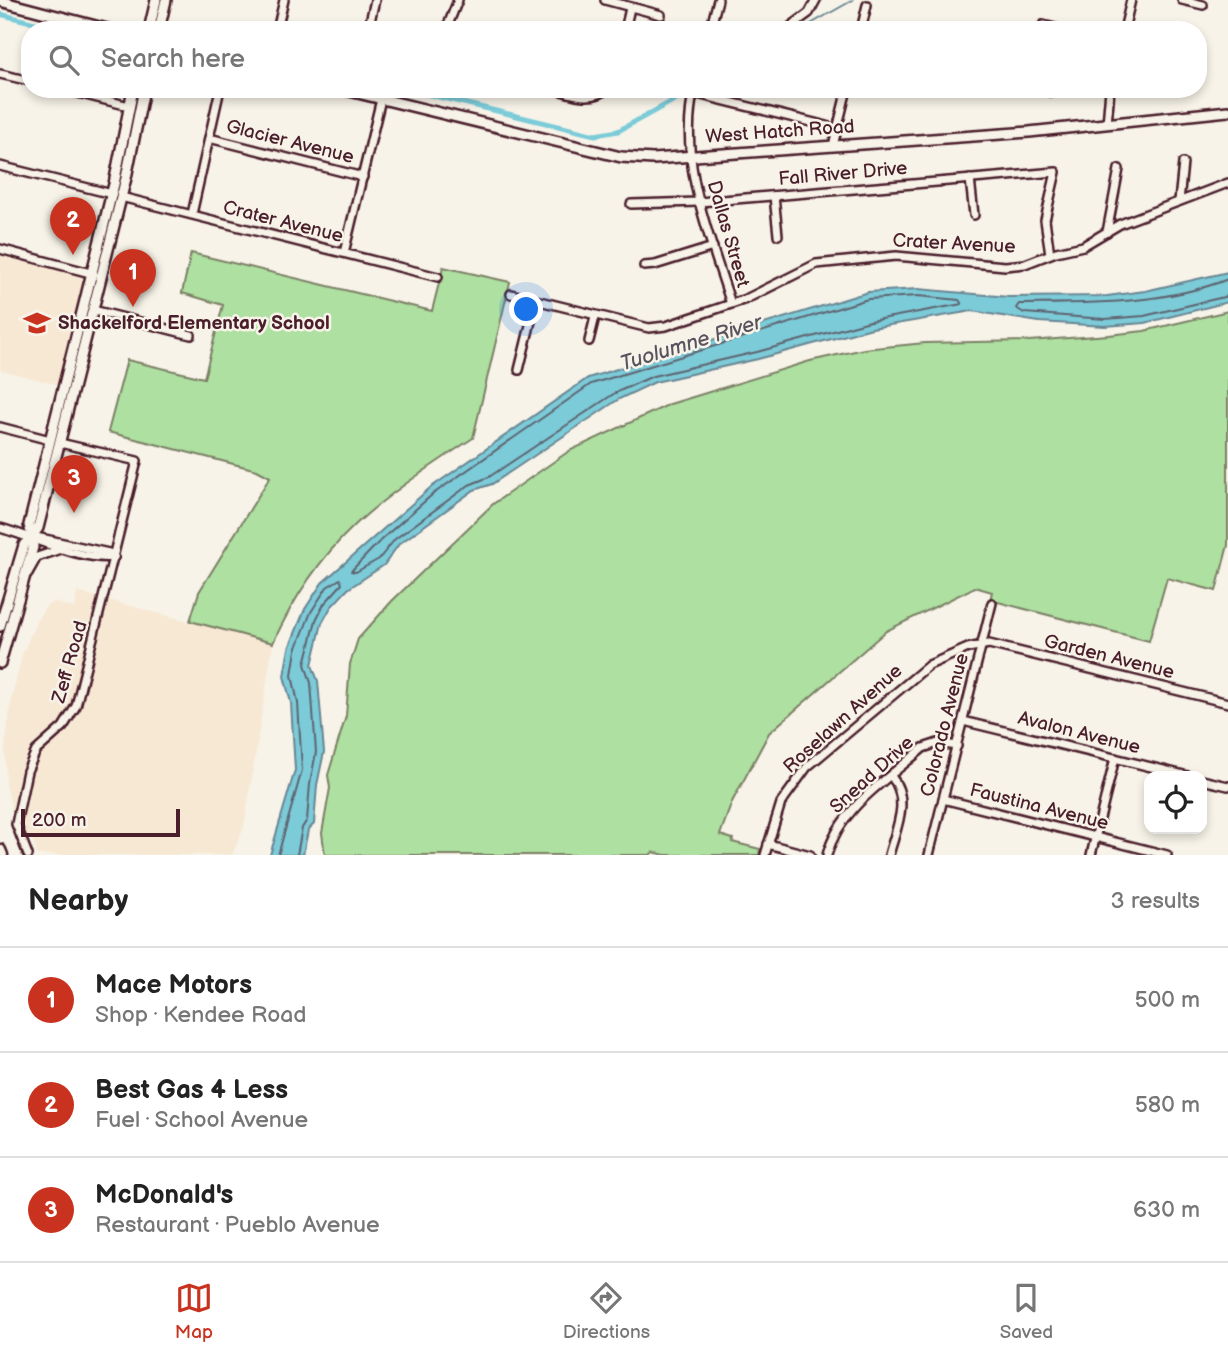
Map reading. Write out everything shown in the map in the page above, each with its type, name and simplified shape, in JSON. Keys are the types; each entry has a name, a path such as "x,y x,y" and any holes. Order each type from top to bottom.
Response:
{"main road":[{"path":"151,21 156,0"},
{"path":"161,21 166,0"},
{"path":"0,1 77,21"},
{"path":"0,626 24,545 38,528 61,443 93,310 97,274 110,241 120,153 131,98"},
{"path":"0,663 33,547 29,525 50,440 97,274 142,98"},
{"name":"West Hatch Road","path":"378,98 621,157 653,159 1107,124 1228,111"},
{"path":"61,443 57,434 63,392"}],"street":[{"path":"278,21 284,0"},
{"path":"370,21 375,0"},
{"path":"450,21 458,0"},
{"path":"606,0 661,15"},
{"path":"712,21 718,0"},
{"path":"798,21 809,13 816,0"},
{"path":"1126,21 1131,0"},
{"path":"1182,0 1203,5"},
{"path":"863,21 867,5"},
{"path":"627,21 630,8"},
{"path":"0,74 21,79"},
{"path":"97,98 129,106"},
{"path":"192,214 218,98"},
{"name":"Dallas Street","path":"693,98 692,156 699,202 731,304"},
{"path":"719,98 827,127"},
{"path":"833,146 845,98"},
{"path":"1107,124 1109,98"},
{"path":"344,253 382,99"},
{"name":"Glacier Avenue","path":"209,138 363,177"},
{"path":"1179,201 1183,163"},
{"name":"Crater Avenue","path":"0,166 438,277"},
{"path":"1107,232 1119,169"},
{"name":"Fall River Drive","path":"631,204 699,202 1056,172 1045,220 1049,254"},
{"path":"971,179 974,215"},
{"name":"Crater Avenue","path":"511,295 642,328 658,328 731,304 816,264 896,256 1005,266 1025,264 1049,254 1083,246 1107,232 1228,183"},
{"path":"774,196 778,235"},
{"path":"644,266 656,265 713,247"},
{"path":"0,250 97,274"},
{"path":"519,370 536,301"},
{"path":"93,310 191,335"},
{"path":"589,341 595,317"},
{"path":"0,427 50,440"},
{"name":"Zeff Road","path":"28,855 16,824 27,771 36,751 63,727 76,706 137,461 61,443"},
{"path":"0,528 110,552 114,557"},
{"path":"32,536 104,558 114,557"},
{"path":"26,577 37,557 65,548"},
{"name":"Colorado Avenue","path":"929,855 992,603"},
{"name":"Garden Avenue","path":"982,645 989,644 1228,703"},
{"name":"Roselawn Avenue","path":"765,855 781,803 807,767 918,672 955,652 982,645"},
{"name":"Avalon Avenue","path":"963,721 1168,771"},
{"name":"Snead Drive","path":"827,855 841,822 891,776 928,745 938,743 957,746"},
{"path":"1091,855 1115,758"},
{"path":"889,855 902,801 898,785 891,776"},
{"path":"1207,781 1228,786"},
{"name":"Faustina Avenue","path":"943,799 1167,855"},
{"path":"768,844 810,855"}],"shaded area":[{"name":"Shackelford Elementary School","path":"0,255 86,277 59,385 0,370"},
{"path":"77,592 273,643 244,827 232,855 37,855 33,840 26,836 12,809 6,786 5,749 11,701 22,655 37,620 47,605 54,602 75,608"}],"green space":[{"path":"191,253 432,311 443,267 510,282 473,438 409,481 356,524 311,575 273,643 190,621 199,592 270,477 257,470 108,432 127,360 204,378 223,305 182,293"},
{"path":"1228,311 1228,545 1216,591 1167,578 1149,641 990,600 992,592 975,587 886,631 769,733 732,802 720,835 733,839 732,842 760,849 759,855 665,855 653,852 650,855 325,855 322,833 330,788 328,775 346,716 350,664 358,639 392,601 493,504 569,451 670,404 810,361 864,349 925,343 1029,341 1109,335 1144,331"}],"water":[{"path":"1228,272 1228,302 1145,323 1105,326 1039,322 972,311 872,328 758,359 655,382 619,399 492,484 474,490 399,544 384,565 348,589 331,607 322,623 312,665 318,681 324,752 317,785 314,824 308,830 303,855 270,855 295,770 291,703 284,676 289,648 305,609 322,583 430,488 588,378 868,292 918,289 1009,297 1107,296 1145,291"}],"waterway":[{"path":"816,21 853,0"},
{"path":"0,14 27,21"},
{"path":"443,98 595,135 618,131 678,98"}],"place":[{"name":"Best Gas 4 Less","path":"73,255"},
{"name":"Mace Motors","path":"133,307"},
{"name":"Shackelford Elementary School","path":"37,323"},
{"name":"McDonald's","path":"74,513"}],"water label":[{"name":"Tuolumne River","path":"691,343"}]}
